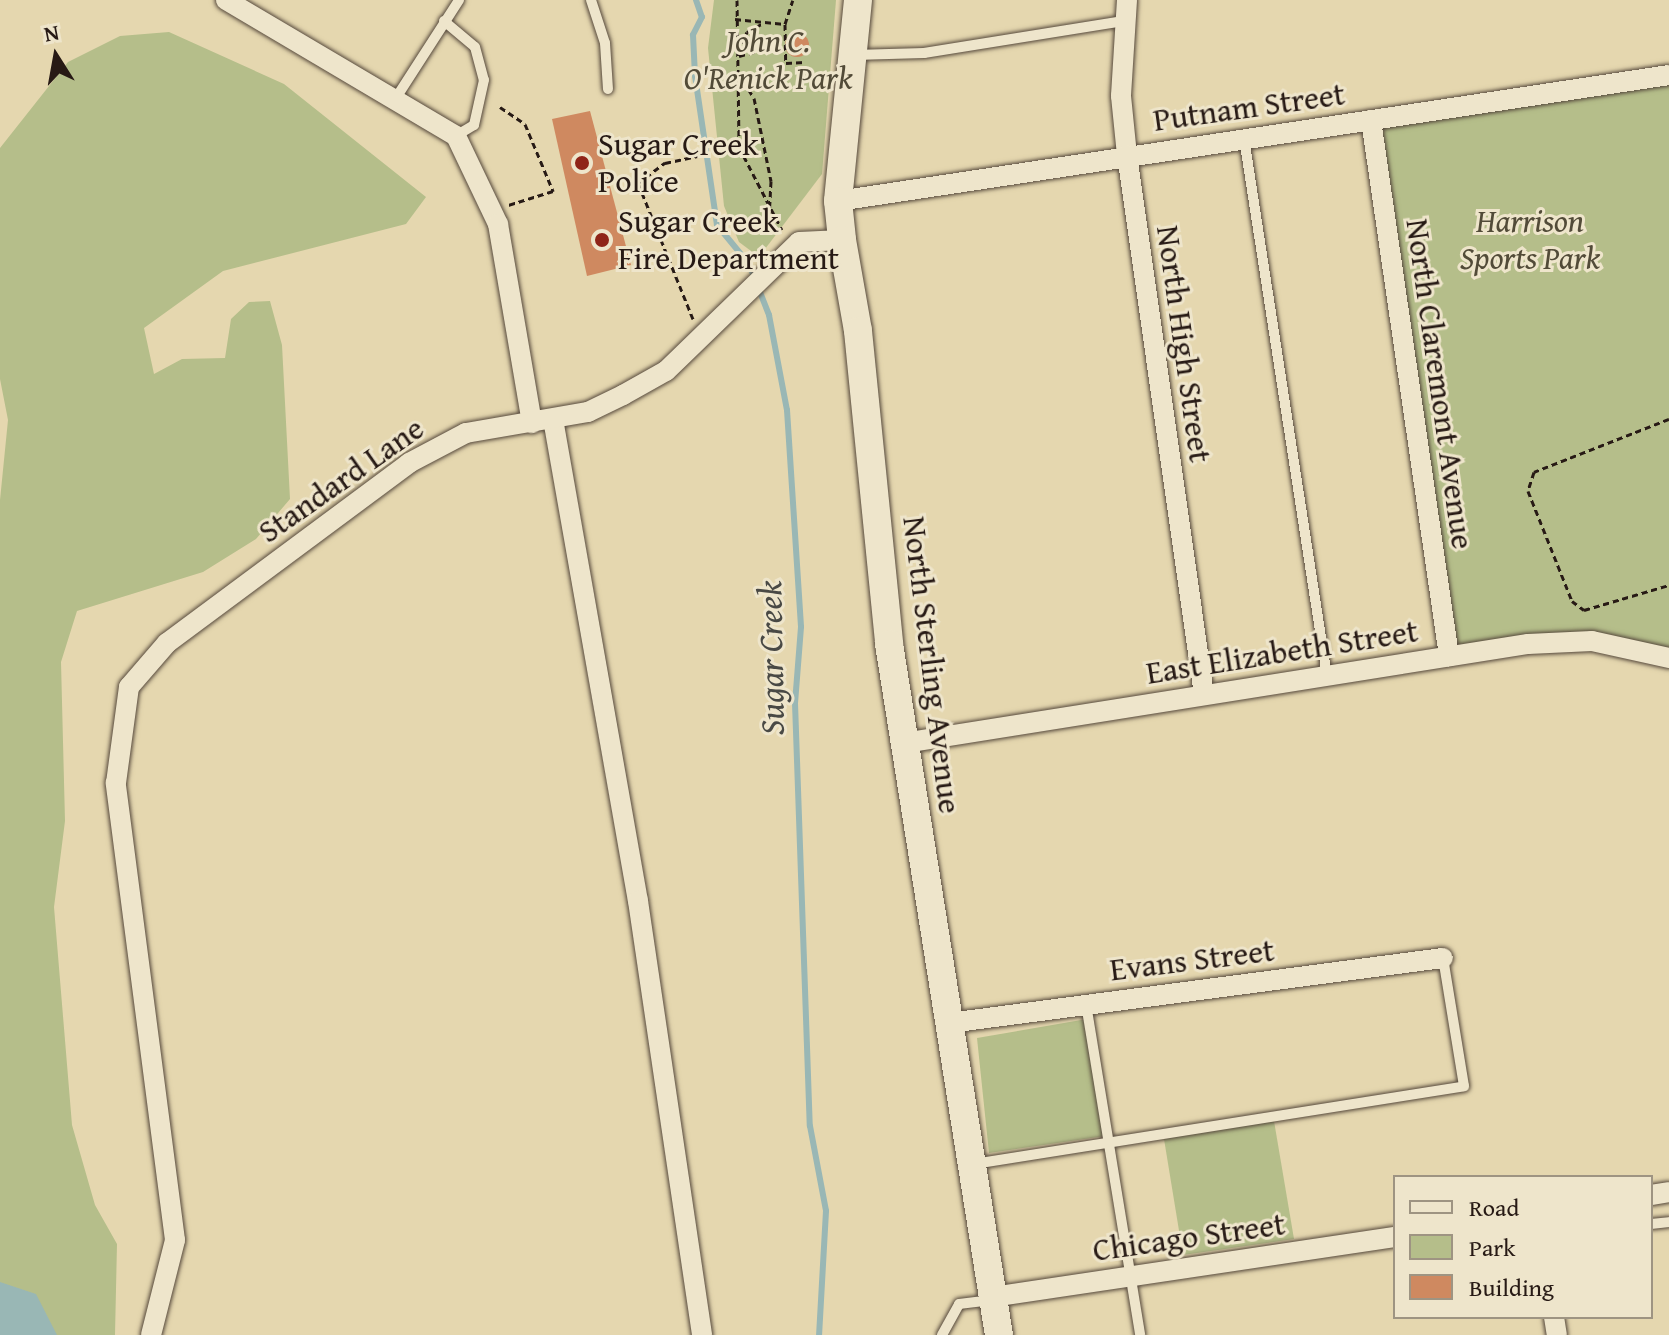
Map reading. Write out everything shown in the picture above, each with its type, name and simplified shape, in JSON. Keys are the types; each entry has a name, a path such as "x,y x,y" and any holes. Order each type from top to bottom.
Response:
{"main road":[{"name":"North Sterling Avenue","path":"858,0 838,201 842,240 904,743 999,1335"}],"street":[{"path":"226,0 456,136 498,224 532,423"},
{"name":"North High Street","path":"1127,0 1123,21 1127,155 1204,695"},
{"name":"Putnam Street","path":"838,201 1669,75"},
{"name":"North Claremont Avenue","path":"1371,120 1449,656"},
{"name":"Standard Lane","path":"151,1335 175,1240 142,959 116,783 129,687 167,643 409,463 466,433 588,412 666,371 701,322 786,256 799,242 842,240"},
{"path":"553,419 638,901 702,1335"},
{"name":"East Elizabeth Street","path":"904,743 1449,656 1592,641 1669,658"},
{"name":"Evans Street","path":"949,1023 1443,958"},
{"name":"Chicago Street","path":"993,1298 1393,1237"}],"lane":[{"path":"394,101 459,0"},
{"path":"591,0 605,43 608,89"},
{"path":"444,21 475,47 484,80 474,125 456,136"},
{"path":"852,55 924,53 1123,21"},
{"path":"1244,138 1327,676"},
{"path":"972,1164 1464,1086 1443,958"},
{"path":"1086,1004 1140,1335"},
{"path":"942,1335 959,1304 993,1298"}],"path":[{"path":"737,0 735,19 743,81 739,147 769,214 784,233"},
{"path":"793,0 785,24 786,63 805,62"},
{"path":"735,19 785,24"},
{"path":"739,56 743,37 764,22"},
{"path":"739,56 769,48"},
{"path":"743,81 754,98 771,181 769,214"},
{"path":"500,107 525,124 553,191 508,205"},
{"path":"701,322 638,192 643,177 667,162 739,147"},
{"path":"1669,419 1534,472 1528,481 1572,601 1584,610 1669,585"}],"green space":[{"name":"John C. O'Renick Park","path":"714,0 836,0 822,174 759,257 739,242 724,206 708,48"},
{"path":"169,32 284,84 426,197 406,224 223,271 144,328 154,374 182,359 225,358 231,319 249,302 270,301 282,345 290,499 256,539 203,572 77,611 61,662 65,821 54,907 72,1125 95,1205 117,1244 115,1335 0,1335 0,500 8,420 0,379 0,148 68,62 120,36"},
{"name":"Harrison Sports Park","path":"1669,76 1669,658 1592,641 1449,656 1371,120"},
{"path":"1087,1019 1105,1136 989,1153 977,1038"},
{"path":"1274,1121 1294,1239 1183,1255 1164,1139"}],"water":[{"path":"0,1282 36,1294 57,1335 0,1335"}],"building":[{"path":"797,33 808,40 809,45 802,56 797,57 786,50 785,45 792,34"},
{"path":"590,111 631,265 587,276 552,119"}],"waterway":[{"name":"Sugar Creek","path":"696,0 702,17 693,35 695,76 717,225 749,264 769,315 787,410 801,627 795,703 810,1126 826,1211 819,1335"}],"place":[{"name":"Sugar Creek Police","path":"582,163"},
{"name":"Sugar Creek Fire Department","path":"602,240"}]}
